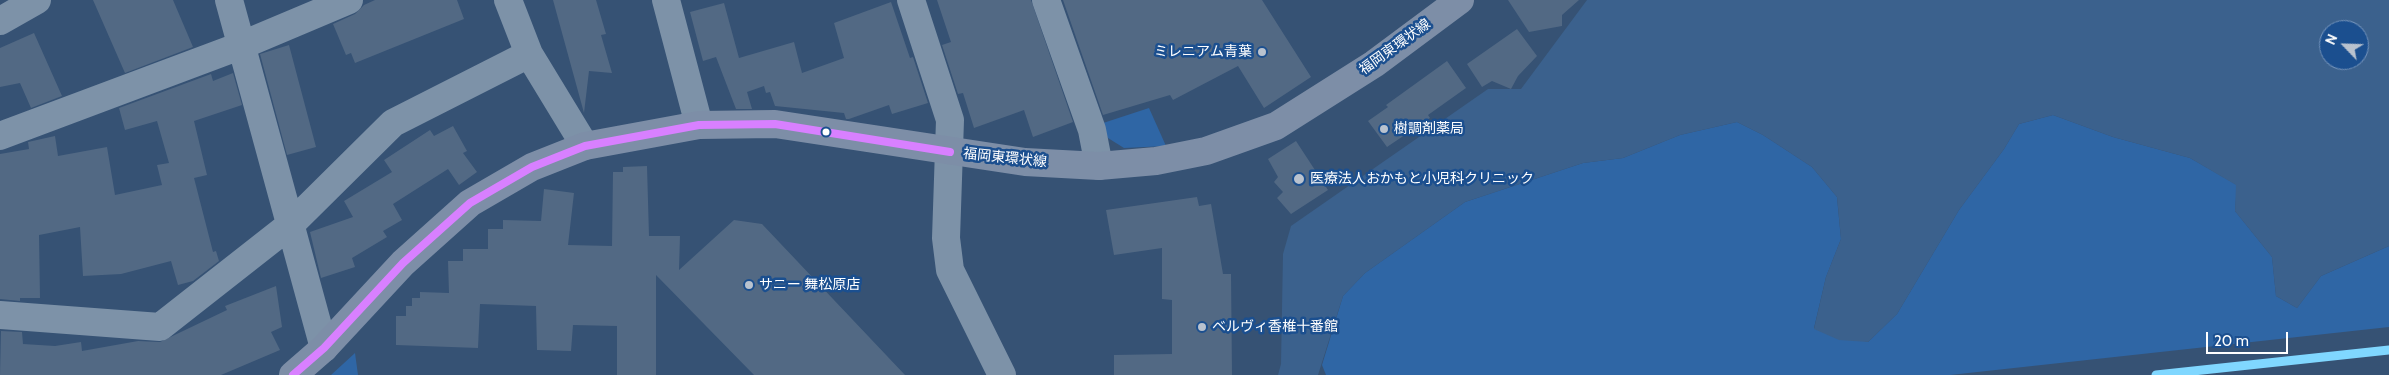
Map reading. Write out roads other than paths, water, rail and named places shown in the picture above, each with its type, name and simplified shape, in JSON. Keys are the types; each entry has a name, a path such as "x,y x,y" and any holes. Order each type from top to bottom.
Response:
{"main road":[{"name":"福岡東環状線","path":"293,375 324,348 403,263 470,203 532,167 585,146 699,124 776,124 1025,162 1099,166 1156,161 1206,151 1276,126 1374,64 1460,0"}],"street":[{"path":"228,0 324,348"},
{"path":"0,136 240,46 348,0"},
{"path":"508,0 529,54 585,146"},
{"path":"666,0 699,124"},
{"path":"911,0 950,120 950,152 946,184 946,238 950,270 1002,375"},
{"path":"1046,0 1092,130 1099,166"},
{"path":"0,316 160,327 290,225 393,123 529,54"}],"place":[{"name":"ミレニアム青葉","path":"1262,52"},
{"name":"樹調剤薬局","path":"1384,129"},
{"name":"医療法人おかもと小児科クリニック","path":"1299,179"},
{"name":"サニー 舞松原店","path":"749,285"},
{"name":"ベルヴィ香椎十番館","path":"1202,327"}]}
